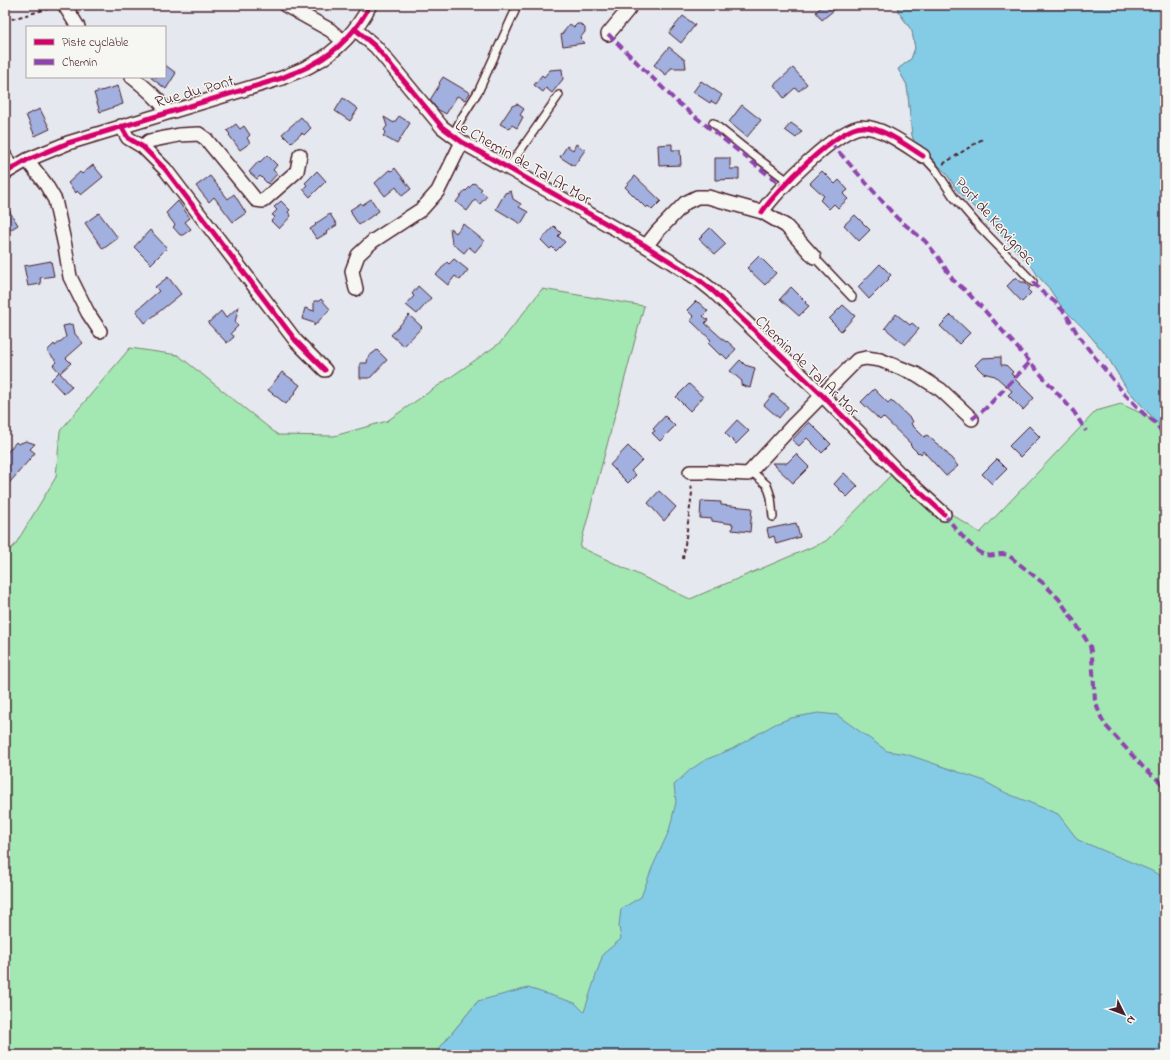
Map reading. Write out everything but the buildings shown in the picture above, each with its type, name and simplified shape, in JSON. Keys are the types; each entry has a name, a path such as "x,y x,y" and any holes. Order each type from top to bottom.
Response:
{"street":[{"path":"285,5 330,30 343,41"},
{"name":"Rue du Pont","path":"8,171 27,160 68,142 282,78 313,65 330,55 355,29 370,5"},
{"path":"608,34 632,5"},
{"path":"65,6 77,26"},
{"name":"Le Chemin de Tal Ar Mor","path":"355,29 376,47 442,127 457,139 646,246"},
{"path":"133,78 162,104 167,112"},
{"path":"120,126 128,138 142,147 165,169 296,342 325,370"},
{"path":"762,212 767,204 788,181 810,161 840,136 855,128 869,128 880,132 923,156"},
{"path":"142,147 149,140 179,135 199,134 206,139 256,200 263,201 297,170 300,155"},
{"path":"356,289 352,271 358,255 373,241 422,209 438,191 457,139"},
{"path":"5,156 8,171"},
{"path":"27,160 45,183 55,200 70,277 88,313 100,331"},
{"path":"646,246 657,232 685,204 697,197 708,197 762,212 786,226 814,257"},
{"name":"Chemin de Tal Ar Mor","path":"646,246 698,279 713,291 822,395 899,473 944,514"},
{"path":"690,472 748,474 857,360 866,358 872,358 894,364 916,374 941,390 972,419"}],"lane":[{"path":"457,139 461,119 479,90 515,11"},
{"path":"508,168 559,95"},
{"path":"713,123 788,181"},
{"name":"Port de Kervignac","path":"923,156 935,169 953,196 977,224 1033,282"},
{"path":"814,257 852,297"},
{"path":"751,471 767,485 771,496 773,517"}],"path":[{"path":"5,20 51,8 65,6"},
{"path":"935,169 984,138"},
{"path":"683,559 693,491 690,472"}],"green space":[{"path":"898,5 1165,328 1165,913 584,1012 478,1001 434,1055 5,1055 5,554 15,545 56,477 60,431 130,348 178,355 278,435 334,436 387,421 500,343 542,289 644,306 580,547 690,599 826,541 892,474 980,533 1096,411 1121,404 1154,419 1127,389 1107,356 1087,332 1061,306 1033,268 957,190 946,173 931,158 917,151 912,135 907,85 898,69 911,59 915,48 912,31 898,11"}],"water":[{"path":"898,5 1165,5 1165,438 1163,430 1127,389 1107,356 1087,332 1061,306 1033,268 957,190 946,173 931,158 917,151 912,135 907,85 898,69 911,59 915,48 912,31 898,11"},
{"path":"818,713 837,715 887,751 906,754 982,780 1006,793 1058,814 1078,840 1150,870 1165,878 1165,1055 434,1055 478,1001 528,988 575,1003 584,1012 603,954 621,939 619,926 621,909 641,897 669,831 676,802 674,785 690,770 705,760 732,749 775,724 791,718"}],"marked path":[{"path":"608,34 677,102 782,186"},
{"path":"831,143 897,218 925,241 938,257 953,280 985,311 1074,412 1086,431"},
{"path":"1033,282 1066,314 1078,335 1123,392 1144,414 1156,423 1161,431 1165,445"},
{"path":"972,419 986,408 1030,362"},
{"path":"944,514 964,538 981,553 986,555 1008,555 1043,583 1059,599 1090,646 1095,700 1105,725 1143,767 1165,786"}],"cycle path":[{"path":"5,173 27,160 68,143 282,78 306,68 322,59 346,39 359,23 370,5"},
{"path":"355,29 376,47 442,127 462,142 646,246 698,279 713,291 822,395 899,473 944,514"},
{"path":"121,126 128,138 143,147 165,169 296,341 325,370"},
{"path":"762,212 780,190 808,162 839,137 852,130 863,127 878,130 923,156"}]}
